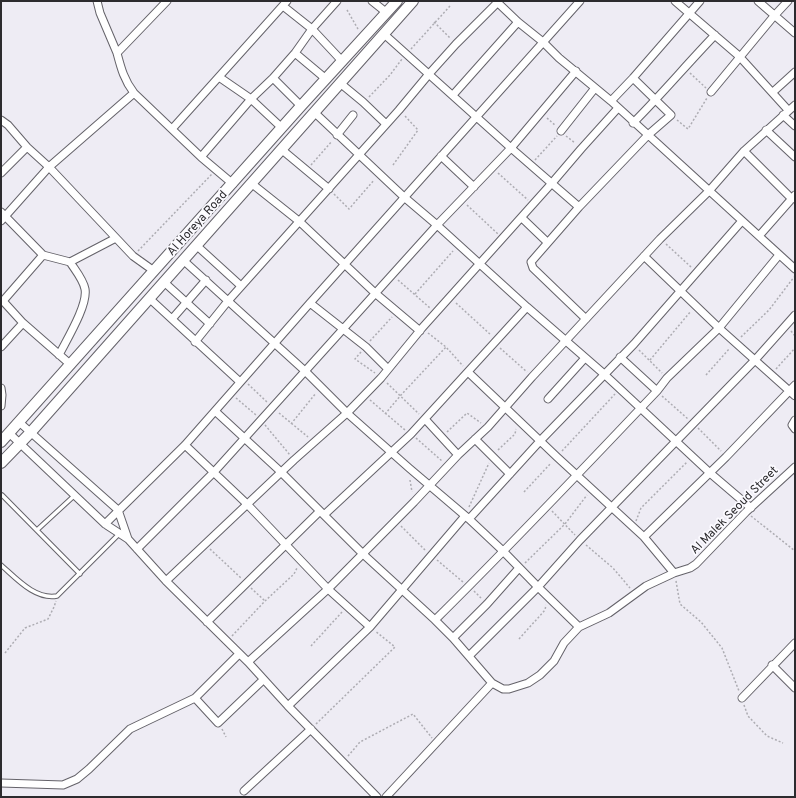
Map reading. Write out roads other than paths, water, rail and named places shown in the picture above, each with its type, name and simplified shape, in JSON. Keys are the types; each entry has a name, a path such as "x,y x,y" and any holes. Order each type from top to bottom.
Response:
{"main road":[{"name":"Al Horeya Road","path":"1,441 397,1"},
{"name":"Al Horeya Road","path":"1,463 31,432 413,1"}],"street":[{"path":"97,1 100,13 117,53 122,74 126,83 134,93 201,157 233,184"},
{"path":"117,53 166,1"},
{"path":"201,157 251,99 273,78 295,53 312,29 337,1"},
{"path":"372,1 386,13"},
{"path":"105,524 185,445 274,343 580,1"},
{"path":"675,1 690,12 739,56 773,92 795,126"},
{"path":"611,101 700,1"},
{"path":"758,1 795,33"},
{"path":"711,92 739,56 788,1"},
{"path":"195,342 241,286 300,222 429,74 497,2 559,58 611,101 633,123 709,190 741,222 759,236 795,270"},
{"path":"172,129 285,4 312,29 342,61"},
{"path":"453,95 518,22"},
{"path":"384,34 579,207"},
{"path":"633,123 715,35"},
{"path":"295,53 326,79"},
{"path":"137,549 214,472 437,225 511,148 576,71"},
{"path":"773,92 795,72"},
{"path":"219,77 251,99 282,128"},
{"path":"273,78 301,106"},
{"path":"586,319 532,267 532,260 579,207 648,135 670,115 633,78"},
{"path":"340,83 386,124"},
{"path":"561,131 595,88"},
{"path":"116,238 70,262 43,255 2,216 49,167 134,93"},
{"path":"248,662 328,589 430,486 458,455 488,427 532,376 660,239 709,190 744,151 795,105"},
{"path":"166,581 281,472 347,413 381,378 421,330 502,238 522,218 581,148 618,108"},
{"path":"314,112 404,197 604,374 749,510"},
{"path":"337,135 354,115"},
{"path":"1,120 26,147 49,167 133,256 154,271"},
{"path":"766,130 795,157"},
{"path":"1,174 26,147"},
{"path":"281,149 329,189"},
{"path":"744,151 793,197 759,236"},
{"path":"441,156 474,187"},
{"path":"252,183 300,222 375,293 421,330"},
{"path":"522,218 547,242"},
{"path":"288,706 370,627 431,556 634,344 741,222"},
{"path":"196,245 241,286"},
{"path":"43,255 2,300 23,323 70,364"},
{"path":"435,620 547,507 576,474 657,391 667,378 719,328 779,255"},
{"path":"644,256 735,343 795,396"},
{"path":"183,260 305,371 347,413 503,551 538,588 579,627"},
{"path":"59,355 81,311 85,299 85,287 70,262"},
{"path":"172,319 206,280"},
{"path":"164,282 210,324"},
{"path":"149,298 195,342 241,381"},
{"path":"310,303 366,347 388,369"},
{"path":"207,622 286,545 411,434 527,307"},
{"path":"469,656 538,588 580,540 694,424 755,360 795,315"},
{"path":"1,347 23,323"},
{"path":"620,357 657,391"},
{"path":"548,399 585,358"},
{"path":"468,372 504,408 634,527 674,573"},
{"path":"644,537 726,457 795,385"},
{"path":"1,388 1,406"},
{"path":"215,411 245,437 363,554 435,620 453,638 492,683 386,797"},
{"path":"425,419 458,455"},
{"path":"795,420 792,425 795,429"},
{"path":"19,422 118,510 128,539"},
{"path":"9,433 105,524 128,539 166,581 248,662 288,706 377,797"},
{"path":"475,439 510,474"},
{"path":"185,445 247,504 328,589 370,627"},
{"name":"Al Malek Seoud Street","path":"492,683 497,687 509,689 528,683 540,675 554,661 564,642 579,627 609,613 635,593 654,582 690,568 696,564 749,510 795,467"},
{"path":"453,638 520,568"},
{"path":"742,698 772,665 795,643"},
{"path":"1,783 62,785 70,783 84,775 130,729 195,698 239,654"},
{"path":"772,665 795,688"},
{"path":"195,698 218,722 264,680"},
{"path":"244,791 311,729"}],"lane":[{"path":"2,495 80,574"},
{"path":"37,530 74,495"},
{"path":"1,565 31,590 46,597 57,596 125,528"}]}
